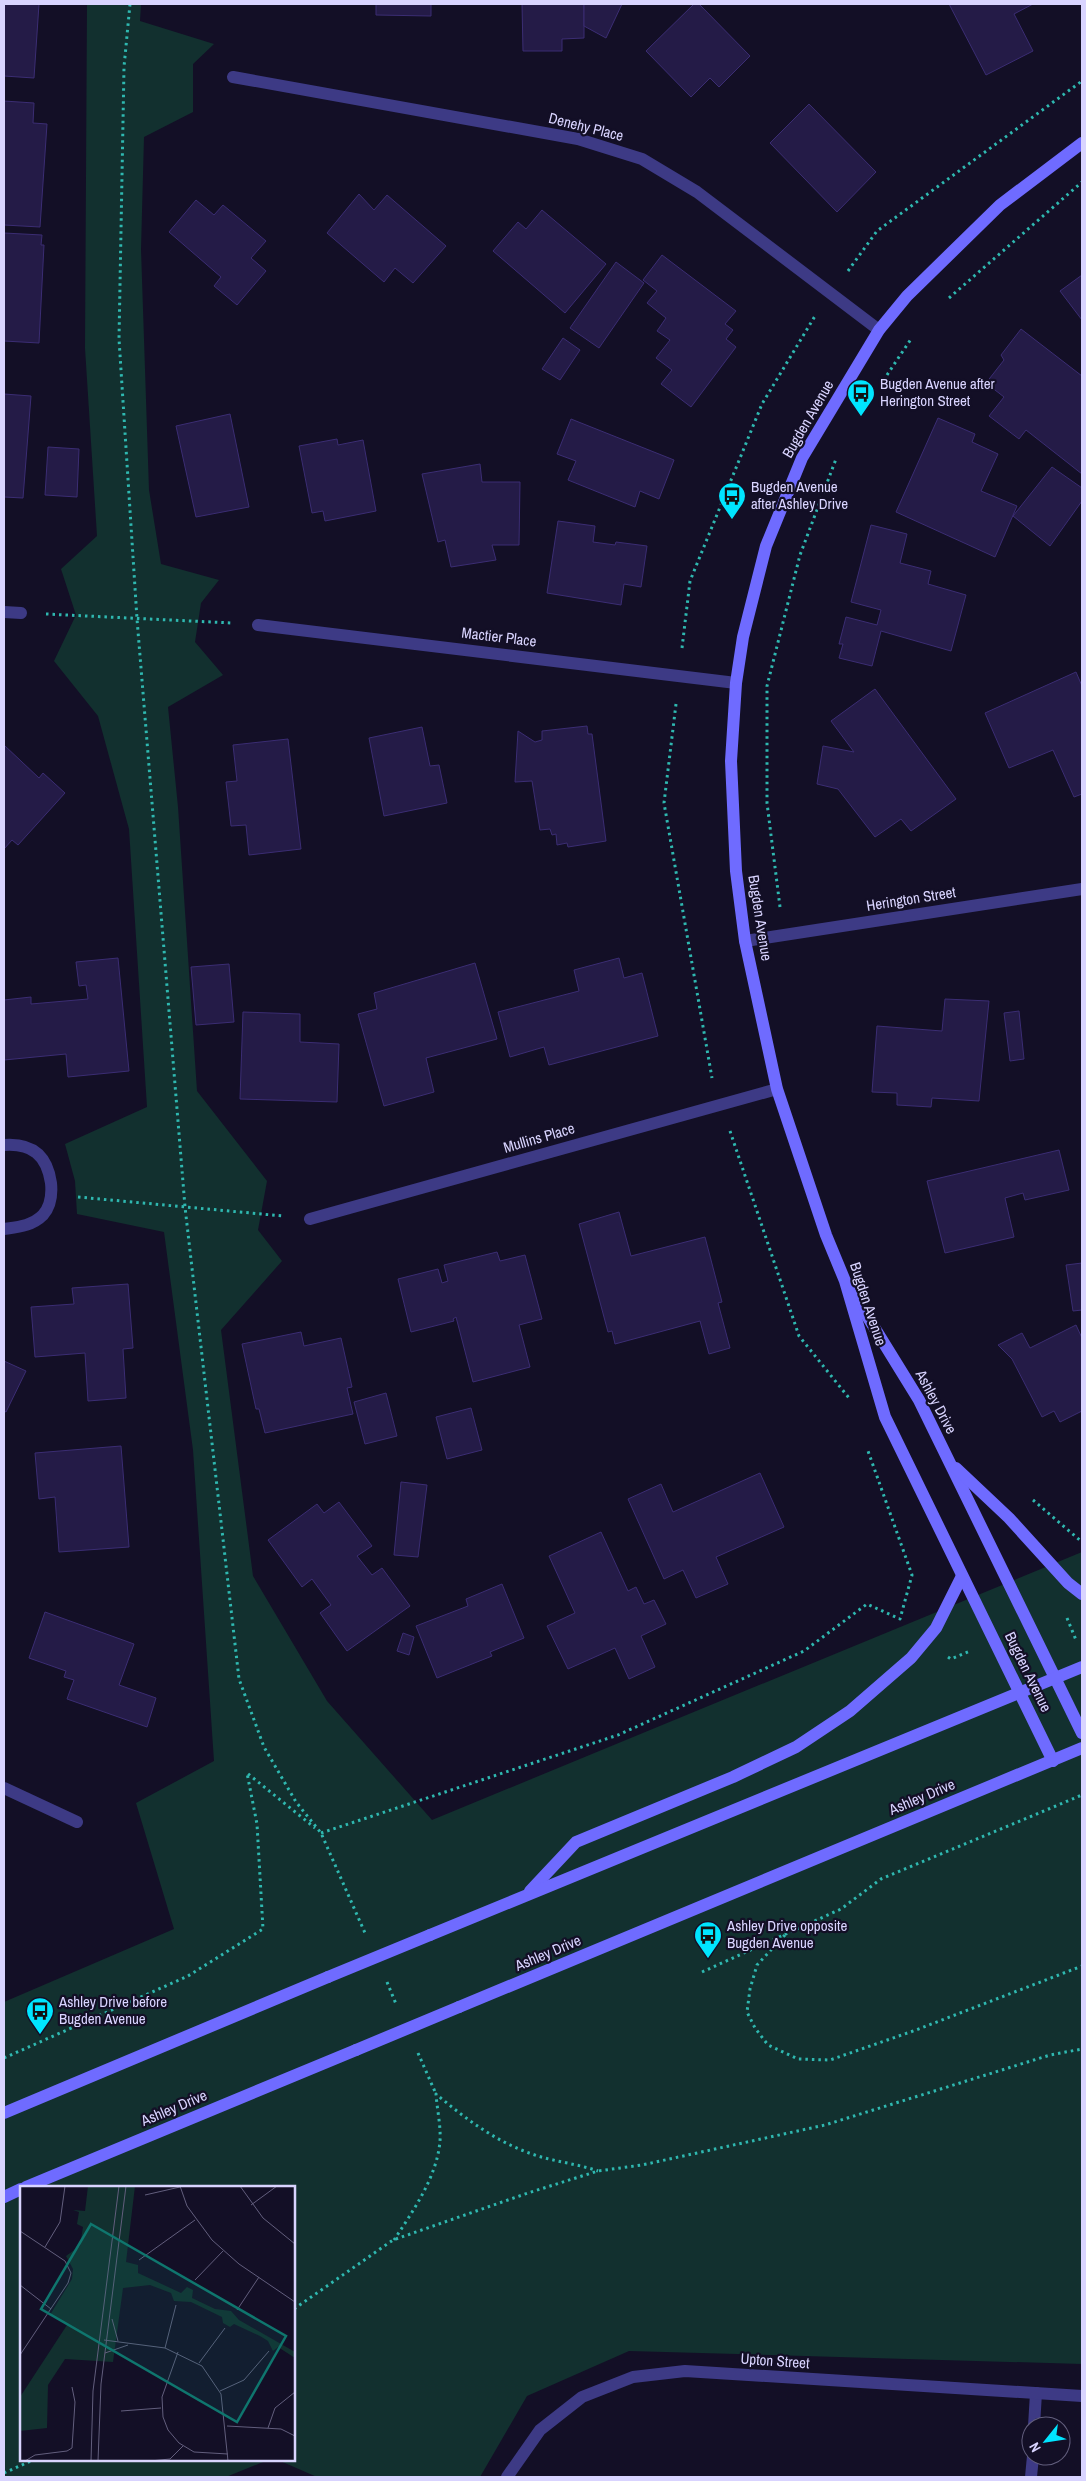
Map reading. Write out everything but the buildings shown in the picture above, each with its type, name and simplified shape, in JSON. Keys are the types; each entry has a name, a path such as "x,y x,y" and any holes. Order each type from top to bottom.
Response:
{"main road":[{"name":"Bugden Avenue","path":"1053,1760 884,1417 846,1281 826,1235 777,1089 745,941 736,871 731,761 736,683 743,637 768,541 802,458 879,330 906,296 1000,205 1082,143"},
{"name":"Ashley Drive","path":"846,1281 919,1400 1082,1733"},
{"path":"949,1461 1009,1518 1068,1583 1082,1594"},
{"path":"527,1894 576,1842 733,1777 796,1747 850,1711 911,1658 936,1628 962,1576"},
{"path":"4,2113 527,1894 1082,1667"},
{"name":"Ashley Drive","path":"28,2186 1082,1748"},
{"path":"4,2197 20,2189"}],"street":[{"name":"Denehy Place","path":"233,77 578,139 642,159 697,192 879,330"},
{"path":"4,612 21,613"},
{"name":"Mactier Place","path":"258,624 736,683"},
{"name":"Herington Street","path":"745,941 1082,889"},
{"name":"Mullins Place","path":"310,1219 777,1089"},
{"path":"4,1145 19,1144 39,1154 48,1166 53,1195 43,1215 24,1227 4,1229"},
{"path":"4,1788 77,1822"},
{"name":"Upton Street","path":"507,2477 540,2430 582,2397 632,2377 685,2371 1082,2396"},
{"path":"1035,2416 1036,2393"}],"path":[{"path":"4,2058 188,1976 263,1929 257,1824 247,1773 321,1833 296,1802 264,1747 238,1679 184,1207 137,618 119,339 124,67 130,4"},
{"path":"945,301 1082,182"},
{"path":"887,376 913,336"},
{"path":"784,934 767,803 767,686 800,555 837,457"},
{"path":"21,613 258,624"},
{"path":"53,1195 310,1219"},
{"path":"1065,1613 1079,1647"},
{"path":"702,1972 841,1909 881,1879 1082,1795"},
{"path":"785,1935 757,1965 750,1989 747,2012 755,2028 768,2045 798,2059 830,2060 916,2030 1082,1966"},
{"path":"295,2308 393,2240 598,2171 642,2165 826,2125 1050,2055 1082,2049"},
{"path":"393,2240 416,2206 437,2160 440,2140 436,2094 462,2117 504,2143 538,2156 598,2171"},
{"path":"4,2473 31,2461"}],"green space":[{"path":"87,4 141,4 140,21 214,44 193,64 193,112 144,137 141,249 149,490 161,564 219,580 201,603 195,642 223,675 168,707 178,807 197,1091 267,1181 258,1230 282,1261 221,1330 253,1576 327,1701 432,1820 1082,1552 1082,2364 629,2351 527,2396 480,2477 317,2477 280,2461 295,2461 295,2186 20,2186 20,2461 266,2461 226,2477 4,2477 4,2002 174,1929 136,1803 214,1761 193,1450 164,1232 77,1214 75,1181 65,1144 147,1107 129,829 98,716 54,661 76,615 61,569 97,536 85,348"}],"place":[{"name":"Bugden Avenue after Herington Street","path":"861,417"},
{"name":"Bugden Avenue after Ashley Drive","path":"732,520"},
{"name":"Ashley Drive opposite Bugden Avenue","path":"708,1959"},
{"name":"Ashley Drive before Bugden Avenue","path":"40,2035"}]}
